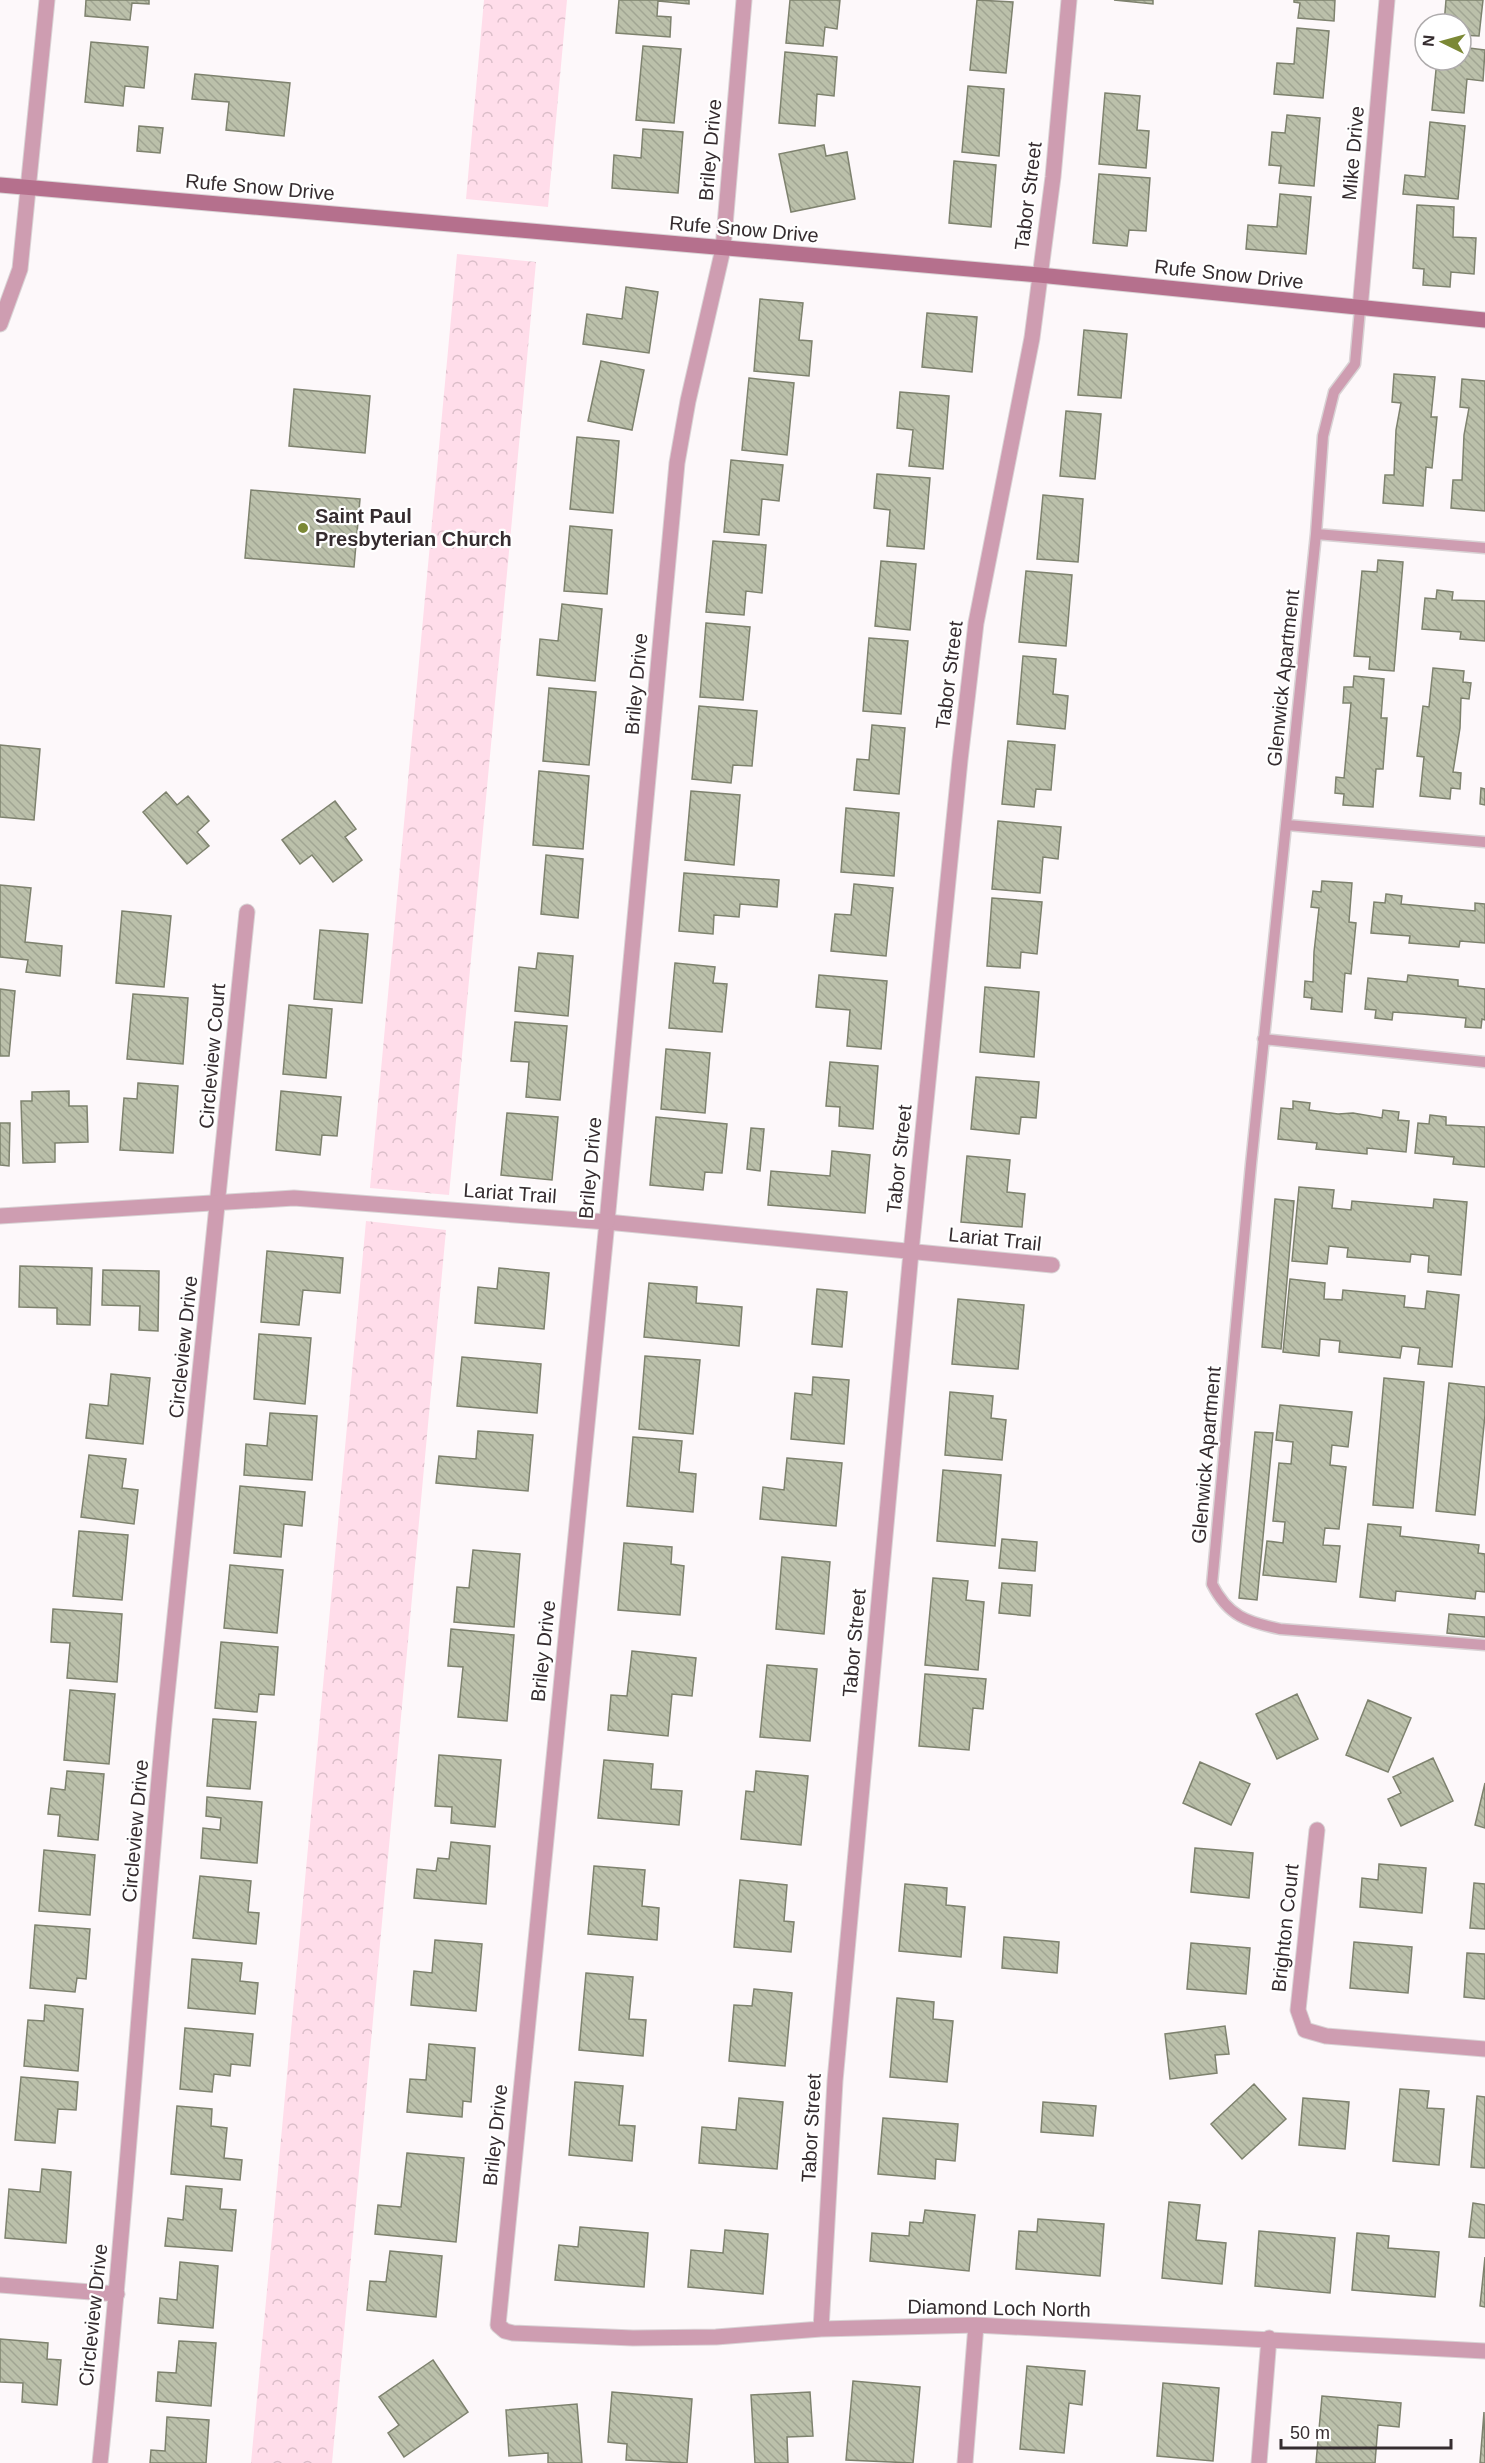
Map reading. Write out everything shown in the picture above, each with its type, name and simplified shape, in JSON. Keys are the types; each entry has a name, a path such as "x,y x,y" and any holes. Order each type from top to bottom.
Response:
{"main road":[{"name":"Rufe Snow Drive","path":"0,185 1039,275 1485,320"}],"street":[{"path":"0,324 20,269 47,0"},
{"name":"Briley Drive","path":"513,2333 505,2331 498,2325 606,1222 677,463 688,401 723,249 744,0"},
{"name":"Tabor Street","path":"821,2329 835,2081 910,1252 976,624 1005,466 1032,338 1053,177 1069,0"},
{"name":"Mike Drive","path":"1360,309 1388,0"},
{"name":"Circleview Court","path":"219,1204 247,912"},
{"name":"Lariat Trail","path":"0,1216 294,1198 606,1222 1052,1265"},
{"name":"Circleview Drive","path":"100,2463 117,2294 165,1716 219,1204"},
{"name":"Brighton Court","path":"1317,1830 1298,2010 1305,2030 1326,2036 1485,2049"},
{"path":"0,2285 117,2294"},
{"path":"965,2463 976,2325"},
{"name":"Diamond Loch North","path":"513,2333 633,2338 716,2337 821,2329 976,2325 1269,2338 1485,2351"},
{"path":"1259,2463 1269,2338"}],"lane":[{"name":"Glenwick Apartment","path":"1360,309 1355,364 1334,392 1323,436 1316,534 1263,1039 1212,1584 1222,1604 1250,1622 1280,1629 1485,1645"},
{"path":"1316,534 1485,548"},
{"path":"1287,825 1485,842"},
{"path":"1263,1039 1485,1062"}],"green space":[{"path":"484,0 567,0 548,207 466,199"},
{"path":"457,254 536,262 449,1195 370,1188"},
{"path":"366,1221 446,1230 332,2463 251,2463"}],"building":[{"path":"86,0 149,0 149,4 132,3 130,20 85,16"},
{"path":"619,0 689,0 689,4 658,1 657,16 671,17 670,37 616,33"},
{"path":"790,0 840,0 837,29 825,27 823,46 786,43"},
{"path":"977,0 1013,2 1006,73 970,70"},
{"path":"1114,0 1153,0 1153,4"},
{"path":"1294,0 1335,0 1334,21 1298,18 1300,3"},
{"path":"1446,0 1483,0 1479,36 1473,36 1473,12 1445,12"},
{"path":"1297,28 1329,31 1323,98 1274,94 1277,63 1294,64"},
{"path":"91,42 148,47 144,88 125,86 123,106 85,102"},
{"path":"643,46 681,49 674,123 636,120"},
{"path":"1473,48 1485,50 1483,81 1467,79 1464,113 1432,110 1436,72 1473,72"},
{"path":"785,52 837,57 834,96 817,94 815,126 779,123"},
{"path":"195,74 290,83 284,136 226,130 229,102 192,99"},
{"path":"968,86 1004,89 999,156 962,152"},
{"path":"1105,93 1140,96 1137,130 1149,131 1146,168 1099,164"},
{"path":"1287,115 1320,118 1314,186 1279,183 1281,166 1269,165 1272,132 1285,133"},
{"path":"1430,122 1465,126 1458,199 1403,194 1405,175 1425,177"},
{"path":"139,126 163,128 160,153 137,151"},
{"path":"643,129 683,132 678,193 612,188 614,155 641,158"},
{"path":"824,145 826,156 847,152 855,199 791,212 779,154"},
{"path":"954,161 996,165 991,227 949,223"},
{"path":"1099,174 1150,178 1146,231 1129,230 1127,246 1093,243"},
{"path":"1280,194 1311,197 1306,254 1246,249 1248,225 1277,227"},
{"path":"1417,205 1454,207 1453,237 1476,238 1474,274 1451,272 1450,287 1423,285 1424,269 1413,268"},
{"path":"626,287 658,292 649,353 583,344 587,314 622,319"},
{"path":"760,299 803,303 799,340 812,341 809,376 754,371"},
{"path":"927,313 977,317 972,372 922,367"},
{"path":"1084,330 1127,334 1121,398 1078,395"},
{"path":"601,361 644,370 632,430 588,421"},
{"path":"1394,374 1435,377 1431,417 1437,417 1432,468 1426,467 1423,506 1383,503 1385,475 1394,475 1396,430 1401,403 1392,402"},
{"path":"749,378 794,383 787,455 742,450"},
{"path":"1462,379 1485,381 1485,511 1451,508 1453,480 1462,480 1464,435 1469,408 1460,407"},
{"path":"294,389 370,396 365,453 289,446"},
{"path":"900,392 949,396 943,469 909,466 913,430 897,428"},
{"path":"1066,411 1101,414 1095,479 1060,476"},
{"path":"577,437 619,441 613,513 570,509"},
{"path":"731,460 783,465 779,501 762,499 759,535 724,532"},
{"path":"877,474 930,478 924,549 887,546 890,510 874,508"},
{"name":"Saint Paul Presbyterian Church","path":"251,490 360,499 354,567 245,558"},
{"path":"1043,495 1083,499 1078,562 1037,559"},
{"path":"570,526 612,530 607,594 564,591"},
{"path":"713,541 766,545 762,593 746,591 744,615 706,612"},
{"path":"1378,560 1403,562 1394,671 1369,669 1370,657 1354,656 1362,571 1377,572"},
{"path":"881,561 916,564 910,630 875,626"},
{"path":"1026,571 1072,575 1066,646 1019,642"},
{"path":"1437,590 1453,592 1452,600 1485,601 1485,641 1460,639 1461,632 1422,629 1425,598 1436,599"},
{"path":"562,604 602,609 595,681 537,675 540,639 558,641"},
{"path":"706,623 750,627 743,700 700,697"},
{"path":"869,638 908,641 901,714 863,711"},
{"path":"1023,656 1056,659 1053,694 1068,696 1065,729 1017,724"},
{"path":"1433,668 1464,671 1463,682 1471,683 1469,699 1461,698 1460,728 1453,772 1461,773 1460,789 1451,788 1450,799 1420,796 1424,757 1417,756 1423,706 1429,707"},
{"path":"1354,676 1384,679 1381,718 1387,718 1383,769 1376,769 1373,807 1343,805 1344,794 1335,793 1336,777 1344,778 1351,703 1343,703 1344,687 1353,687"},
{"path":"549,688 596,692 589,765 543,761"},
{"path":"699,706 757,711 752,766 733,765 731,783 692,779"},
{"path":"872,725 905,728 899,794 854,790 857,759 869,760"},
{"path":"1008,741 1055,745 1051,790 1036,789 1034,807 1002,804"},
{"path":"0,745 40,749 34,820 0,817"},
{"path":"539,771 589,776 583,849 533,845"},
{"path":"1481,788 1485,789 1485,805 1480,804"},
{"path":"691,791 740,795 734,865 685,860"},
{"path":"166,792 177,805 188,796 209,821 197,832 209,846 187,864 143,812"},
{"path":"335,801 356,829 345,837 362,860 333,882 312,855 300,864 282,840"},
{"path":"846,808 899,813 894,876 841,872"},
{"path":"998,821 1061,827 1058,859 1043,857 1040,893 992,889"},
{"path":"546,855 583,859 578,918 541,914"},
{"path":"684,873 779,880 777,907 740,904 739,917 714,915 713,934 679,931"},
{"path":"1322,881 1352,883 1349,922 1356,923 1351,974 1345,973 1342,1012 1311,1009 1312,998 1304,997 1305,981 1313,982 1319,908 1311,907 1313,891 1321,892"},
{"path":"854,884 893,888 886,956 831,951 835,914 851,915"},
{"path":"0,885 31,888 25,942 62,946 60,976 26,972 28,960 0,957"},
{"path":"1386,894 1402,896 1401,904 1475,911 1475,903 1485,904 1485,943 1460,941 1459,947 1409,943 1410,936 1371,933 1374,902 1385,903"},
{"path":"992,898 1042,902 1037,954 1021,952 1020,968 987,966"},
{"path":"122,911 171,916 164,987 116,983"},
{"path":"320,930 368,934 362,1003 314,999"},
{"path":"538,953 573,956 568,1016 515,1011 519,967 536,969"},
{"path":"675,963 715,967 713,983 727,984 722,1032 669,1028"},
{"path":"819,975 887,981 881,1049 847,1046 850,1010 816,1007"},
{"path":"1408,975 1458,980 1458,986 1485,989 1485,1020 1482,1019 1481,1028 1465,1027 1466,1018 1393,1012 1392,1020 1375,1018 1376,1010 1365,1009 1368,978 1407,982"},
{"path":"985,987 1039,992 1034,1057 980,1052"},
{"path":"0,989 15,991 9,1056 0,1056"},
{"path":"133,994 188,998 183,1064 127,1059"},
{"path":"289,1005 332,1009 326,1078 283,1074"},
{"path":"515,1022 567,1026 560,1100 526,1097 529,1062 511,1061"},
{"path":"666,1049 710,1053 705,1113 661,1109"},
{"path":"830,1062 878,1066 873,1129 839,1126 840,1107 826,1106"},
{"path":"976,1077 1039,1082 1036,1118 1021,1117 1019,1134 971,1129"},
{"path":"138,1083 178,1086 173,1153 120,1150 124,1098 137,1099"},
{"path":"69,1091 69,1106 87,1106 88,1142 55,1143 55,1162 23,1163 21,1101 32,1101 32,1092"},
{"path":"281,1091 341,1097 337,1136 322,1135 320,1155 276,1150"},
{"path":"1293,1101 1310,1103 1309,1110 1338,1114 1353,1113 1382,1118 1383,1110 1399,1112 1398,1120 1409,1121 1406,1152 1367,1148 1367,1154 1316,1149 1317,1143 1278,1139 1281,1108 1293,1109"},
{"path":"507,1113 558,1117 552,1180 501,1175"},
{"path":"1430,1115 1446,1117 1446,1125 1485,1127 1485,1167 1453,1164 1454,1157 1415,1153 1418,1123 1429,1124"},
{"path":"656,1117 727,1124 722,1173 705,1172 703,1190 650,1185"},
{"path":"0,1123 10,1123 9,1166 0,1165"},
{"path":"751,1128 764,1129 760,1171 747,1169"},
{"path":"832,1151 870,1155 865,1213 768,1205 771,1171 830,1176"},
{"path":"967,1156 1010,1160 1007,1192 1025,1194 1022,1227 961,1222"},
{"path":"1299,1187 1334,1190 1332,1208 1351,1210 1352,1201 1433,1208 1434,1199 1467,1202 1461,1275 1428,1272 1429,1256 1411,1254 1410,1262 1347,1257 1348,1248 1329,1246 1327,1264 1292,1261"},
{"path":"1275,1199 1294,1201 1281,1349 1262,1347"},
{"path":"267,1251 343,1258 340,1293 303,1290 299,1325 261,1322"},
{"path":"20,1266 92,1268 90,1325 57,1324 57,1308 19,1307"},
{"path":"499,1268 549,1273 544,1329 475,1323 478,1287 497,1289"},
{"path":"103,1270 159,1271 158,1331 139,1330 140,1306 102,1305"},
{"path":"1290,1279 1325,1283 1324,1299 1342,1300 1343,1290 1405,1296 1404,1307 1425,1309 1427,1291 1459,1295 1452,1367 1418,1364 1420,1348 1402,1346 1400,1358 1339,1352 1340,1341 1320,1339 1319,1356 1283,1352"},
{"path":"649,1283 697,1287 696,1303 742,1307 739,1346 644,1337"},
{"path":"817,1289 847,1292 842,1347 812,1344"},
{"path":"958,1299 1024,1305 1018,1369 952,1364"},
{"path":"259,1334 311,1338 305,1404 254,1399"},
{"path":"645,1356 700,1360 693,1434 639,1429"},
{"path":"462,1357 541,1364 537,1413 457,1406"},
{"path":"111,1374 150,1378 143,1444 86,1438 90,1404 108,1406"},
{"path":"813,1377 849,1380 844,1444 791,1439 795,1393 812,1395"},
{"path":"1384,1378 1424,1382 1413,1508 1373,1505"},
{"path":"1449,1383 1485,1387 1485,1415 1475,1515 1436,1511"},
{"path":"950,1392 993,1396 991,1418 1006,1420 1002,1460 945,1455"},
{"path":"1280,1405 1352,1412 1348,1447 1332,1445 1330,1465 1346,1467 1339,1529 1325,1528 1323,1545 1340,1546 1336,1582 1263,1575 1267,1541 1283,1543 1285,1522 1273,1521 1279,1463 1291,1464 1293,1442 1276,1440"},
{"path":"270,1413 317,1416 312,1480 244,1475 246,1444 267,1446"},
{"path":"478,1431 533,1435 528,1491 436,1483 439,1456 476,1459"},
{"path":"1255,1432 1273,1433 1257,1600 1239,1598"},
{"path":"633,1437 682,1441 679,1472 696,1474 693,1512 627,1506"},
{"path":"89,1455 126,1459 122,1488 138,1490 134,1524 81,1517"},
{"path":"787,1458 842,1463 836,1526 760,1519 763,1487 784,1490"},
{"path":"943,1470 1001,1475 995,1546 937,1541"},
{"path":"240,1486 305,1492 302,1526 284,1524 281,1557 234,1553"},
{"path":"1368,1524 1401,1527 1400,1536 1479,1545 1478,1553 1485,1554 1485,1592 1476,1591 1475,1599 1396,1591 1395,1601 1360,1597"},
{"path":"79,1531 128,1535 122,1600 73,1596"},
{"path":"1002,1539 1037,1542 1035,1571 999,1568"},
{"path":"624,1543 672,1547 671,1564 684,1566 680,1615 618,1610"},
{"path":"473,1550 520,1554 514,1627 454,1622 457,1587 469,1588"},
{"path":"782,1557 830,1562 824,1634 776,1629"},
{"path":"230,1565 283,1570 277,1633 224,1628"},
{"path":"933,1578 968,1581 966,1600 984,1602 978,1670 925,1665"},
{"path":"1002,1583 1032,1585 1030,1616 999,1613"},
{"path":"53,1609 122,1614 117,1682 67,1678 70,1643 51,1642"},
{"path":"1449,1614 1485,1617 1485,1637 1447,1633"},
{"path":"451,1629 514,1635 507,1721 458,1717 463,1667 448,1666"},
{"path":"221,1642 278,1647 274,1695 259,1694 257,1712 215,1708"},
{"path":"632,1651 696,1658 692,1696 672,1694 668,1736 608,1730 611,1695 627,1696"},
{"path":"767,1665 817,1669 810,1741 760,1737"},
{"path":"925,1674 986,1679 983,1709 973,1708 969,1750 919,1746"},
{"path":"70,1690 115,1694 109,1764 64,1760"},
{"path":"1297,1694 1318,1739 1277,1759 1256,1714"},
{"path":"1368,1700 1411,1718 1388,1772 1346,1755"},
{"path":"213,1719 256,1722 250,1789 207,1786"},
{"path":"439,1755 501,1760 495,1827 451,1823 452,1807 435,1806"},
{"path":"1433,1758 1453,1801 1401,1826 1388,1799 1401,1793 1393,1777"},
{"path":"604,1760 653,1764 651,1789 682,1791 679,1825 598,1818"},
{"path":"1200,1762 1250,1784 1231,1825 1183,1803"},
{"path":"67,1771 104,1774 98,1840 58,1836 60,1815 48,1814 51,1788 65,1790"},
{"path":"756,1771 808,1776 801,1845 741,1839 746,1791 754,1792"},
{"path":"1485,1783 1485,1828 1475,1825"},
{"path":"207,1797 262,1802 257,1863 201,1858 203,1828 220,1830 221,1818 206,1816"},
{"path":"451,1842 490,1846 486,1904 414,1898 417,1869 436,1871 438,1858 449,1859"},
{"path":"1195,1848 1253,1853 1249,1898 1191,1892"},
{"path":"44,1850 95,1855 90,1915 39,1911"},
{"path":"1379,1864 1426,1868 1422,1913 1360,1907 1362,1878 1378,1880"},
{"path":"594,1866 645,1870 642,1906 659,1908 657,1940 588,1934"},
{"path":"200,1876 251,1881 248,1912 259,1913 256,1944 193,1938"},
{"path":"740,1880 787,1885 784,1921 794,1922 791,1952 734,1947"},
{"path":"1474,1883 1485,1884 1485,1929 1470,1928"},
{"path":"905,1884 947,1888 946,1905 965,1907 961,1957 899,1951"},
{"path":"35,1925 90,1929 86,1979 77,1978 75,1992 30,1988"},
{"path":"1004,1937 1059,1942 1057,1973 1002,1968"},
{"path":"435,1940 482,1944 476,2011 411,2005 414,1971 432,1973"},
{"path":"1354,1942 1412,1947 1408,1993 1350,1988"},
{"path":"1191,1943 1250,1948 1246,1994 1187,1989"},
{"path":"1467,1953 1485,1954 1485,1999 1464,1997"},
{"path":"192,1959 242,1963 240,1981 258,1983 255,2014 188,2008"},
{"path":"586,1973 633,1977 629,2019 646,2020 643,2056 579,2050"},
{"path":"754,1989 792,1993 785,2066 729,2061 734,2005 752,2006"},
{"path":"897,1998 934,2002 933,2019 953,2021 947,2082 890,2077"},
{"path":"45,2005 83,2009 78,2071 24,2066 28,2020 44,2021"},
{"path":"1225,2026 1229,2054 1215,2055 1217,2073 1170,2079 1165,2034"},
{"path":"185,2028 253,2034 250,2066 231,2064 230,2076 214,2074 212,2092 180,2089"},
{"path":"429,2044 475,2048 471,2102 463,2101 462,2117 407,2112 410,2079 426,2080"},
{"path":"21,2077 78,2082 76,2110 58,2109 55,2143 15,2140"},
{"path":"575,2082 623,2086 619,2125 635,2126 632,2161 569,2155"},
{"path":"1254,2084 1286,2119 1242,2159 1211,2124"},
{"path":"1400,2089 1429,2091 1427,2108 1444,2109 1439,2165 1393,2161"},
{"path":"1477,2096 1485,2097 1485,2168 1471,2167"},
{"path":"739,2098 783,2102 777,2169 699,2163 702,2127 736,2130"},
{"path":"1303,2098 1349,2102 1345,2149 1299,2145"},
{"path":"1043,2102 1096,2106 1093,2136 1041,2132"},
{"path":"177,2106 212,2109 211,2126 227,2128 224,2158 242,2160 240,2180 171,2174"},
{"path":"883,2118 958,2124 955,2161 936,2159 935,2179 878,2174"},
{"path":"407,2153 464,2158 456,2242 375,2234 378,2205 401,2207"},
{"path":"42,2169 71,2172 66,2243 5,2238 9,2189 40,2192"},
{"path":"186,2186 222,2189 220,2209 236,2210 232,2251 165,2246 168,2218 183,2220"},
{"path":"1169,2202 1200,2205 1196,2240 1226,2243 1222,2284 1162,2278"},
{"path":"1473,2203 1485,2205 1485,2238 1469,2237"},
{"path":"925,2210 975,2215 969,2271 870,2261 872,2233 909,2236 910,2222 923,2223"},
{"path":"1038,2219 1104,2224 1100,2276 1016,2269 1019,2231 1037,2232"},
{"path":"580,2227 648,2233 644,2287 555,2280 559,2245 578,2247"},
{"path":"725,2230 768,2234 763,2294 688,2287 691,2250 723,2253"},
{"path":"1259,2231 1335,2238 1330,2293 1255,2286"},
{"path":"1357,2233 1389,2236 1388,2248 1439,2252 1435,2297 1352,2290"},
{"path":"390,2251 442,2256 436,2317 367,2310 370,2281 386,2282"},
{"path":"1485,2257 1485,2307 1480,2306"},
{"path":"180,2262 218,2266 213,2328 158,2323 160,2298 177,2300"},
{"path":"0,2339 48,2343 47,2359 61,2360 57,2405 22,2402 23,2383 0,2382"},
{"path":"179,2341 216,2343 211,2406 156,2401 158,2372 176,2373"},
{"path":"433,2360 468,2412 404,2457 388,2433 399,2425 379,2397"},
{"path":"1027,2366 1085,2371 1082,2405 1069,2403 1064,2453 1020,2449"},
{"path":"853,2381 920,2387 913,2463 846,2460"},
{"path":"1163,2383 1219,2388 1213,2461 1157,2456"},
{"path":"612,2392 692,2399 687,2463 626,2460 627,2444 608,2442"},
{"path":"810,2392 813,2436 787,2437 788,2463 755,2463 751,2395"},
{"path":"1322,2396 1401,2403 1399,2427 1378,2425 1375,2463 1316,2463"},
{"path":"577,2404 582,2463 548,2463 548,2453 509,2456 506,2410"},
{"path":"1484,2412 1485,2463 1480,2463"},
{"path":"167,2417 209,2420 206,2463 150,2463 151,2450 165,2451"}],"place":[{"name":"Saint Paul Presbyterian Church","path":"303,528"}]}
